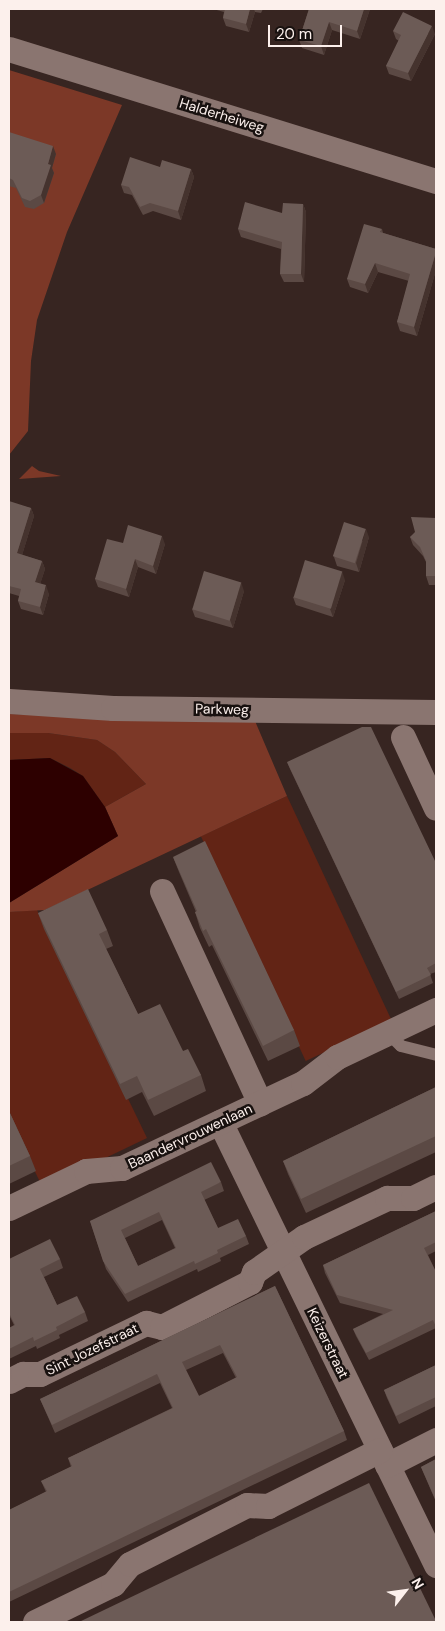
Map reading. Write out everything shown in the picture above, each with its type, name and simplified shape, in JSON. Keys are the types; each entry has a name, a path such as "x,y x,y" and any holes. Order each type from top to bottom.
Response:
{"street":[{"name":"Halderheiweg","path":"9,48 436,182"},
{"name":"Parkweg","path":"9,701 113,708 436,712"},
{"path":"403,737 436,808"},
{"name":"Baandervrouwenlaan","path":"162,891 260,1102"},
{"name":"Baandervrouwenlaan","path":"9,1208 86,1171 122,1168 303,1083 337,1057 436,1010"},
{"name":"Keizerstraat","path":"220,1122 436,1565"},
{"name":"Sint Jozefstraat","path":"9,1381 23,1374 40,1374 146,1323 162,1326 250,1282 254,1272 304,1237 387,1198 413,1198 436,1186"},
{"path":"35,1622 113,1584 130,1564 248,1505 268,1506 384,1457 436,1440"}],"lane":[{"path":"388,1033 401,1046 436,1054"}],"shaded area":[{"path":"9,70 122,105 67,232 37,320 31,361 28,431 9,455"},
{"path":"32,466 39,471 61,476 19,479"},
{"path":"9,714 255,721 287,796 45,910 9,912 9,903 118,836 105,807 146,784 115,752 97,740 48,733 9,733"},
{"path":"9,733 48,733 97,740 115,752 146,784 105,807 83,776 50,758 9,760"},
{"path":"50,758 83,776 105,807 118,836 9,903 9,760"},
{"path":"287,796 392,1021 306,1061 201,836"},
{"path":"37,910 147,1138 43,1188 9,1119 9,912"}],"building":[{"path":"225,9 250,9 246,24 223,18"},
{"path":"309,9 364,9 357,31 329,22 321,46 299,40"},
{"path":"403,12 432,26 408,73 386,66 401,35 393,31"},
{"path":"9,132 53,146 48,164 51,165 41,195 30,201 22,198 13,180 9,178"},
{"path":"130,157 160,167 162,160 191,169 178,211 150,203 140,207 129,187 121,185"},
{"path":"245,202 282,213 283,203 303,204 301,274 280,274 282,242 238,229"},
{"path":"364,224 382,229 380,232 436,249 414,327 397,322 410,274 375,263 365,284 347,279"},
{"path":"9,501 31,508 17,553 42,561 35,582 46,585 40,607 18,601 21,589 9,586"},
{"path":"411,517 436,518 436,576 426,576 426,561 420,547 410,537 415,532"},
{"path":"344,522 366,529 355,563 333,556"},
{"path":"128,525 162,536 153,566 135,559 126,589 95,579 107,539 123,543"},
{"path":"305,560 342,571 331,609 294,597"},
{"path":"204,571 241,582 230,621 192,609"},
{"path":"362,727 371,727 436,863 436,963 427,968 431,975 396,992 287,762"},
{"path":"205,841 294,1030 263,1046 206,929 203,931 195,912 197,911 173,857"},
{"path":"88,889 107,930 99,934 138,1014 160,1004 183,1051 188,1049 201,1075 148,1100 137,1076 120,1084 38,913"},
{"path":"436,1087 436,1136 301,1199 283,1161"},
{"path":"9,1111 30,1156 9,1166"},
{"path":"211,1162 221,1182 201,1192 218,1228 238,1219 246,1236 217,1250 218,1253 195,1264 194,1261 125,1294 103,1261 90,1221","holes":["159,1212 176,1248 138,1266 121,1230"]},
{"path":"436,1211 436,1242 424,1248 436,1272 436,1327 433,1320 366,1353 353,1329 393,1310 337,1295 323,1265"},
{"path":"50,1239 60,1259 40,1269 57,1305 77,1296 85,1312 56,1327 57,1330 34,1341 33,1337 9,1349 9,1328 15,1325 9,1313 9,1259"},
{"path":"275,1286 344,1431 9,1592 9,1510 47,1491 41,1481 72,1466 68,1458 173,1408 157,1374 52,1425 40,1399","holes":["220,1345 237,1377 199,1396 182,1362"]},
{"path":"436,1365 436,1397 396,1416 384,1390"},
{"path":"436,1459 436,1501 421,1467"},
{"path":"369,1483 436,1621 79,1622"}]}
